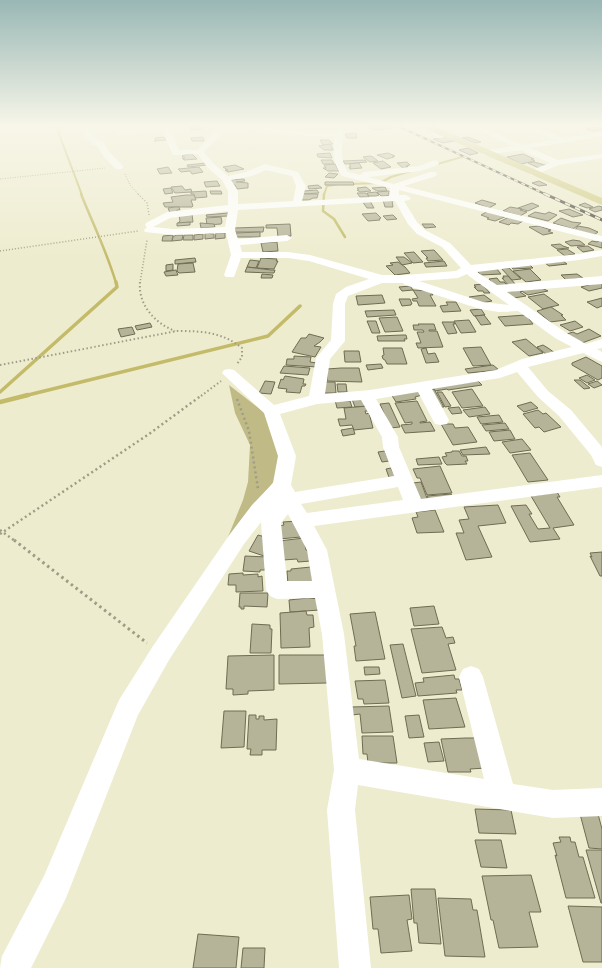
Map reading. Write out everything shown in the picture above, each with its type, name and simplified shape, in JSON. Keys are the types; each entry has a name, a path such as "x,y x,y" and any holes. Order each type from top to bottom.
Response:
{"main road":[{"path":"528,171 602,202"}],"street":[{"path":"217,171 226,179 233,191 230,230 237,255 230,275"},
{"path":"226,179 255,171"},
{"path":"283,171 295,174 301,186 297,203"},
{"path":"343,171 345,174 602,239"},
{"path":"353,176 393,171"},
{"path":"532,173 537,171"},
{"path":"395,186 433,174"},
{"path":"395,186 394,197 398,198 413,224 421,232 446,246 473,274 560,335 602,358"},
{"path":"149,228 166,215 232,207 433,196"},
{"path":"149,228 173,232 230,230"},
{"path":"234,242 287,238"},
{"path":"237,255 288,255 310,258 380,279 406,279 458,274 469,269 579,258 602,253"},
{"path":"316,399 323,358 338,341 339,304 342,294 380,279"},
{"path":"406,279 408,282 440,291 474,305 495,310 520,307"},
{"path":"496,289 602,280"},
{"path":"271,411 316,399 366,395 500,374 527,362 584,349 602,343"},
{"path":"519,365 543,394 565,413 601,456"},
{"path":"228,375 271,411 287,456 291,502 317,550 333,634 347,770 341,810 355,968"},
{"path":"423,386 441,420"},
{"path":"366,395 390,437 391,447 405,480 414,507 602,481"},
{"path":"14,968 55,887 128,708 161,653 237,539 259,510 291,502 405,480"},
{"path":"324,590 277,590 271,522 284,506 291,502 404,507"},
{"path":"471,677 502,795"},
{"path":"347,770 553,804 602,802"}],"path":[{"path":"0,179 83,171"},
{"path":"123,171 128,176 130,185 146,203 149,228 140,287 143,304 167,329 177,331"},
{"path":"0,251 149,228"},
{"path":"0,365 177,331 202,331 224,335 242,348 242,356 228,375 149,434 1,532 161,653"},
{"path":"228,375 246,416 255,459 259,510"}],"shaded area":[{"path":"229,385 269,416 280,445 279,474 219,559 243,500 248,482 250,445 235,413"}],"building":[{"path":"158,171 171,171 172,173 160,174"},
{"path":"190,171 203,172 192,174"},
{"path":"329,173 338,174 334,178 325,177"},
{"path":"244,179 245,181 236,182 248,183 248,188 237,189 235,185 232,185 230,180"},
{"path":"217,181 220,186 206,187 204,182"},
{"path":"539,181 547,185 539,186 532,183"},
{"path":"325,182 353,182 354,185 325,185"},
{"path":"318,185 322,188 309,189 308,186"},
{"path":"182,186 185,190 191,189 192,192 175,193 171,187"},
{"path":"366,187 371,191 360,192 357,190 359,190 357,188"},
{"path":"385,187 387,191 377,191 372,188"},
{"path":"171,188 173,193 165,194 163,189"},
{"path":"317,190 319,193 304,194 303,192 304,191"},
{"path":"206,191 207,197 195,198 194,194 191,194 191,192"},
{"path":"210,191 221,191 222,194 211,194"},
{"path":"389,191 391,193 388,193 390,195 385,196 381,196 377,192"},
{"path":"376,192 379,195 369,196 367,193"},
{"path":"357,193 366,193 369,197 360,197"},
{"path":"302,194 318,194 317,198 301,200"},
{"path":"194,195 196,200 191,200 192,207 165,207 163,203 173,202 171,197"},
{"path":"383,200 392,200 393,207 385,207"},
{"path":"482,200 496,204 489,208 475,203"},
{"path":"362,201 370,201 374,208 367,208"},
{"path":"532,203 539,206 528,211 518,208"},
{"path":"585,203 593,207 587,208 579,205"},
{"path":"599,206 602,207 602,210 595,212 589,209"},
{"path":"179,207 180,210 170,213 168,208"},
{"path":"510,207 522,209 520,210 527,212 520,216 503,211"},
{"path":"569,209 583,215 573,217 559,211"},
{"path":"488,211 507,216 495,221 487,219 489,218 481,215"},
{"path":"535,212 545,214 549,212 557,215 548,221 528,216"},
{"path":"228,213 228,216 207,217 206,215"},
{"path":"376,213 381,218 379,219 380,220 368,221 362,214"},
{"path":"192,214 193,222 178,223 180,221 179,215"},
{"path":"393,215 397,219 387,220 383,216"},
{"path":"221,217 221,224 207,225 206,218"},
{"path":"509,217 523,221 518,224 511,223 509,225 499,222"},
{"path":"561,218 572,222 581,223 573,229 553,223"},
{"path":"190,222 190,225 177,226 177,223"},
{"path":"200,223 214,224 215,227 201,228"},
{"path":"290,224 291,236 278,237 277,228 266,228 266,225"},
{"path":"422,224 433,224 436,227 425,228"},
{"path":"539,226 551,230 548,231 553,233 543,235 529,227"},
{"path":"578,226 589,228 598,232 594,235 575,230"},
{"path":"264,227 263,232 234,232 234,228"},
{"path":"260,232 260,237 237,237 236,235 236,233"},
{"path":"205,233 214,234 214,238 205,239"},
{"path":"216,233 225,233 225,238 215,239"},
{"path":"203,234 203,239 194,240 194,235"},
{"path":"173,235 172,241 162,241 163,236"},
{"path":"176,235 183,235 182,240 172,241 173,237"},
{"path":"184,235 193,235 193,240 183,240"},
{"path":"573,240 580,241 585,245 571,246 565,242"},
{"path":"600,240 602,241 602,248 588,244 592,241 597,242"},
{"path":"277,242 278,251 263,252 261,243"},
{"path":"560,244 569,248 557,249 551,245"},
{"path":"588,246 594,250 583,252 577,247"},
{"path":"567,249 575,254 565,256 557,250"},
{"path":"434,250 443,260 428,261 426,258 428,258 421,251"},
{"path":"414,252 423,262 413,263 404,253"},
{"path":"396,257 404,257 412,263 402,265"},
{"path":"195,258 196,262 175,264 175,260"},
{"path":"261,258 277,259 276,261 278,261 274,269 257,268"},
{"path":"250,260 259,261 256,268 247,267"},
{"path":"444,261 447,266 426,267 424,263"},
{"path":"563,261 567,264 549,266 545,263"},
{"path":"398,262 410,273 395,275 386,266 393,265 390,263"},
{"path":"193,263 195,272 179,273 177,271 178,264"},
{"path":"173,264 173,270 166,271 166,265"},
{"path":"529,264 533,268 513,269 510,266"},
{"path":"247,267 275,270 274,273 245,272"},
{"path":"496,268 501,274 481,275 477,271"},
{"path":"501,268 509,268 521,279 512,280"},
{"path":"530,269 541,280 526,282 513,271"},
{"path":"176,270 178,275 166,276 164,272"},
{"path":"262,274 273,275 272,278 261,278"},
{"path":"577,274 583,278 566,280 561,275"},
{"path":"503,276 508,276 517,286 509,286 502,278 504,278"},
{"path":"497,278 500,282 504,282 508,286 494,286 489,279"},
{"path":"600,282 602,283 602,288 589,291 581,287"},
{"path":"482,284 490,293 478,291 474,287 476,287 474,285"},
{"path":"410,286 413,290 402,291 399,287"},
{"path":"542,288 548,291 528,295 520,290"},
{"path":"413,290 430,291 433,295 430,295 436,306 419,306 417,301 413,301 412,299 418,298"},
{"path":"519,290 526,296 514,298 505,292"},
{"path":"544,294 559,305 543,309 528,297"},
{"path":"382,295 385,303 358,305 356,296"},
{"path":"484,295 492,301 476,304 469,297"},
{"path":"602,298 602,306 597,308 587,302"},
{"path":"399,299 410,299 412,304 402,306"},
{"path":"446,302 456,302 461,311 443,312 440,306 448,305"},
{"path":"551,307 563,315 561,315 566,320 550,322 537,311"},
{"path":"481,309 485,315 474,316 470,310"},
{"path":"394,310 396,315 367,317 365,311"},
{"path":"484,315 491,324 481,325 475,316"},
{"path":"526,315 533,324 505,326 498,317"},
{"path":"397,317 403,331 385,332 379,318"},
{"path":"469,320 476,332 461,333 454,321"},
{"path":"367,321 376,321 380,333 372,333"},
{"path":"575,321 583,327 570,331 560,325"},
{"path":"442,322 454,322 455,324 453,324 457,333 448,334"},
{"path":"150,323 152,327 137,330 135,326"},
{"path":"418,324 434,324 436,330 429,331 437,331 443,347 418,348 416,343 421,343 417,332 424,332 423,330 414,330 413,325 419,325"},
{"path":"132,327 135,334 121,337 118,329"},
{"path":"589,329 601,336 582,343 567,334 573,332 577,334"},
{"path":"309,334 324,338 314,346 321,347 315,357 292,352 301,338 306,338"},
{"path":"406,335 407,339 404,339 405,341 378,341 377,336"},
{"path":"526,339 543,353 529,356 512,342"},
{"path":"543,345 555,353 547,355 537,347"},
{"path":"481,347 491,365 473,366 463,348"},
{"path":"383,348 402,348 407,364 387,364 382,356 384,355"},
{"path":"426,348 428,354 435,353 439,362 426,363 421,349"},
{"path":"344,351 359,351 361,362 345,362"},
{"path":"294,356 311,357 310,362 317,363 317,367 286,365 287,359 294,359"},
{"path":"586,357 602,366 602,378 598,380 572,365 572,363"},
{"path":"381,364 383,368 368,370 366,365"},
{"path":"493,365 499,370 468,373 465,369"},
{"path":"284,366 310,368 308,375 280,373"},
{"path":"359,368 362,382 327,381 327,369"},
{"path":"587,375 595,380 587,383 579,378"},
{"path":"285,376 304,379 303,384 306,384 305,386 302,386 300,393 286,392 287,389 278,388 281,379 283,380"},
{"path":"574,380 580,380 590,388 584,389"},
{"path":"265,381 275,382 271,394 259,393"},
{"path":"478,381 482,385 435,391 433,387"},
{"path":"597,381 602,385 594,388 588,384"},
{"path":"325,382 335,382 336,393 324,393"},
{"path":"337,384 346,384 347,392 338,392"},
{"path":"434,389 444,407 438,407 427,390"},
{"path":"472,389 483,406 462,408 452,392"},
{"path":"419,390 422,395 415,397 416,399 396,402 391,394"},
{"path":"437,392 442,392 451,406 445,407"},
{"path":"352,399 366,399 369,406 355,407"},
{"path":"335,400 350,401 352,407 337,408"},
{"path":"417,401 427,421 420,423 430,422 435,431 405,433 401,425 412,424 412,422 405,423 395,403"},
{"path":"531,402 538,408 524,412 517,406"},
{"path":"389,403 400,427 390,428 380,404"},
{"path":"368,406 370,411 365,411 366,414 369,413 373,428 354,430 352,425 340,426 338,419 346,419 344,408"},
{"path":"459,407 462,413 452,414 448,408"},
{"path":"485,407 490,414 469,417 463,410"},
{"path":"538,410 543,414 546,413 561,427 544,432 539,427 535,428 523,414"},
{"path":"499,415 503,422 481,424 477,417"},
{"path":"505,423 509,429 486,431 482,425"},
{"path":"441,424 453,424 455,428 468,427 477,442 453,445"},
{"path":"353,428 355,434 343,436 341,430"},
{"path":"510,430 515,439 494,441 489,432"},
{"path":"522,439 531,450 510,453 502,442"},
{"path":"486,447 490,454 463,455 460,450"},
{"path":"385,451 389,461 382,462 378,452"},
{"path":"459,451 462,456 466,456 468,461 465,461 467,464 447,465 442,457 447,456 445,453"},
{"path":"530,453 548,480 528,482 512,455"},
{"path":"439,457 442,464 418,465 416,459"},
{"path":"440,466 452,493 427,495 420,478 417,478 413,469"},
{"path":"391,468 396,479 390,480 386,469"},
{"path":"421,482 428,501 418,501 413,483"},
{"path":"557,492 560,497 557,497 574,525 553,528 560,539 530,542 511,506 526,505 532,514 529,514 538,529 550,528 531,496"},
{"path":"451,494 453,497 429,500 427,496"},
{"path":"498,505 506,523 478,526 492,557 466,560 456,533 464,533 459,520 469,519 464,507"},
{"path":"435,510 444,532 417,533 412,518 418,517 416,512"},
{"path":"297,521 301,537 279,539 279,526 284,525 283,522"},
{"path":"258,535 265,537 264,556 249,551"},
{"path":"304,538 306,550 308,550 311,561 298,562 297,559 283,560 279,541"},
{"path":"602,552 602,576 600,576 590,553"},
{"path":"245,556 267,557 265,570 260,570 260,572 243,571"},
{"path":"311,567 313,583 288,585 287,571 291,571 291,569"},
{"path":"243,573 243,575 258,574 258,577 262,576 263,591 236,592 236,585 228,585 229,574"},
{"path":"240,593 268,593 267,607 244,606 244,609 241,609 241,607 239,607"},
{"path":"308,598 319,599 320,610 290,612 289,600"},
{"path":"434,606 439,624 414,626 410,608"},
{"path":"306,611 307,615 313,615 314,627 309,628 310,647 281,648 280,613"},
{"path":"375,612 385,659 356,661 354,646 356,646 350,614"},
{"path":"252,624 270,625 270,629 272,629 271,653 250,653"},
{"path":"442,627 446,638 453,637 455,643 448,644 456,670 422,673 411,629"},
{"path":"403,644 416,696 402,698 390,645"},
{"path":"274,655 274,690 248,691 248,694 233,695 233,689 226,689 228,656"},
{"path":"279,655 326,655 327,683 279,684"},
{"path":"364,667 379,667 380,674 365,675"},
{"path":"454,675 455,679 459,679 462,690 456,690 457,693 418,696 415,683 424,682 423,678"},
{"path":"385,680 389,703 364,704 363,699 358,699 355,681"},
{"path":"456,698 465,727 429,729 423,700"},
{"path":"389,706 393,732 362,733 360,714 352,715 351,707"},
{"path":"224,711 246,711 244,747 221,748"},
{"path":"249,715 256,715 256,719 259,719 259,716 264,716 264,720 277,719 276,750 262,750 262,755 250,755 251,749 247,749"},
{"path":"419,715 424,737 409,738 405,716"},
{"path":"362,736 393,736 397,763 368,763 367,754 363,754"},
{"path":"478,738 486,768 470,769 471,772 448,772 441,739"},
{"path":"439,742 444,761 428,762 424,743"},
{"path":"475,809 511,810 516,834 479,833"},
{"path":"580,814 598,814 602,829 602,849 589,848"},
{"path":"559,837 570,837 571,842 575,842 579,857 583,857 595,898 566,898 553,843 561,842"},
{"path":"475,840 501,840 507,868 481,867"},
{"path":"586,850 602,850 602,903 601,903"},
{"path":"531,875 541,912 529,912 538,947 499,948 493,920 491,920 482,876"},
{"path":"411,889 435,889 441,944 419,943 417,923 414,923"},
{"path":"409,895 412,919 407,920 412,951 381,953 378,929 373,929 370,897"},
{"path":"438,898 471,899 473,910 477,910 485,957 445,956"},
{"path":"568,906 602,907 602,962 583,962"},
{"path":"198,934 239,937 236,968 193,968"},
{"path":"243,948 265,948 264,968 241,968"}],"waterway":[{"path":"73,171 82,195"},
{"path":"349,184 380,183 391,177 410,171"},
{"path":"324,195 327,186 340,184"},
{"path":"81,194 104,249 116,283"},
{"path":"324,194 323,211 334,219 345,237"},
{"path":"0,392 117,287 116,282"},
{"path":"24,396 268,336 300,306"},
{"path":"24,396 28,395"},
{"path":"0,402 24,396"}],"railway":[{"path":"496,171 547,195"},
{"path":"545,194 602,220"}]}
